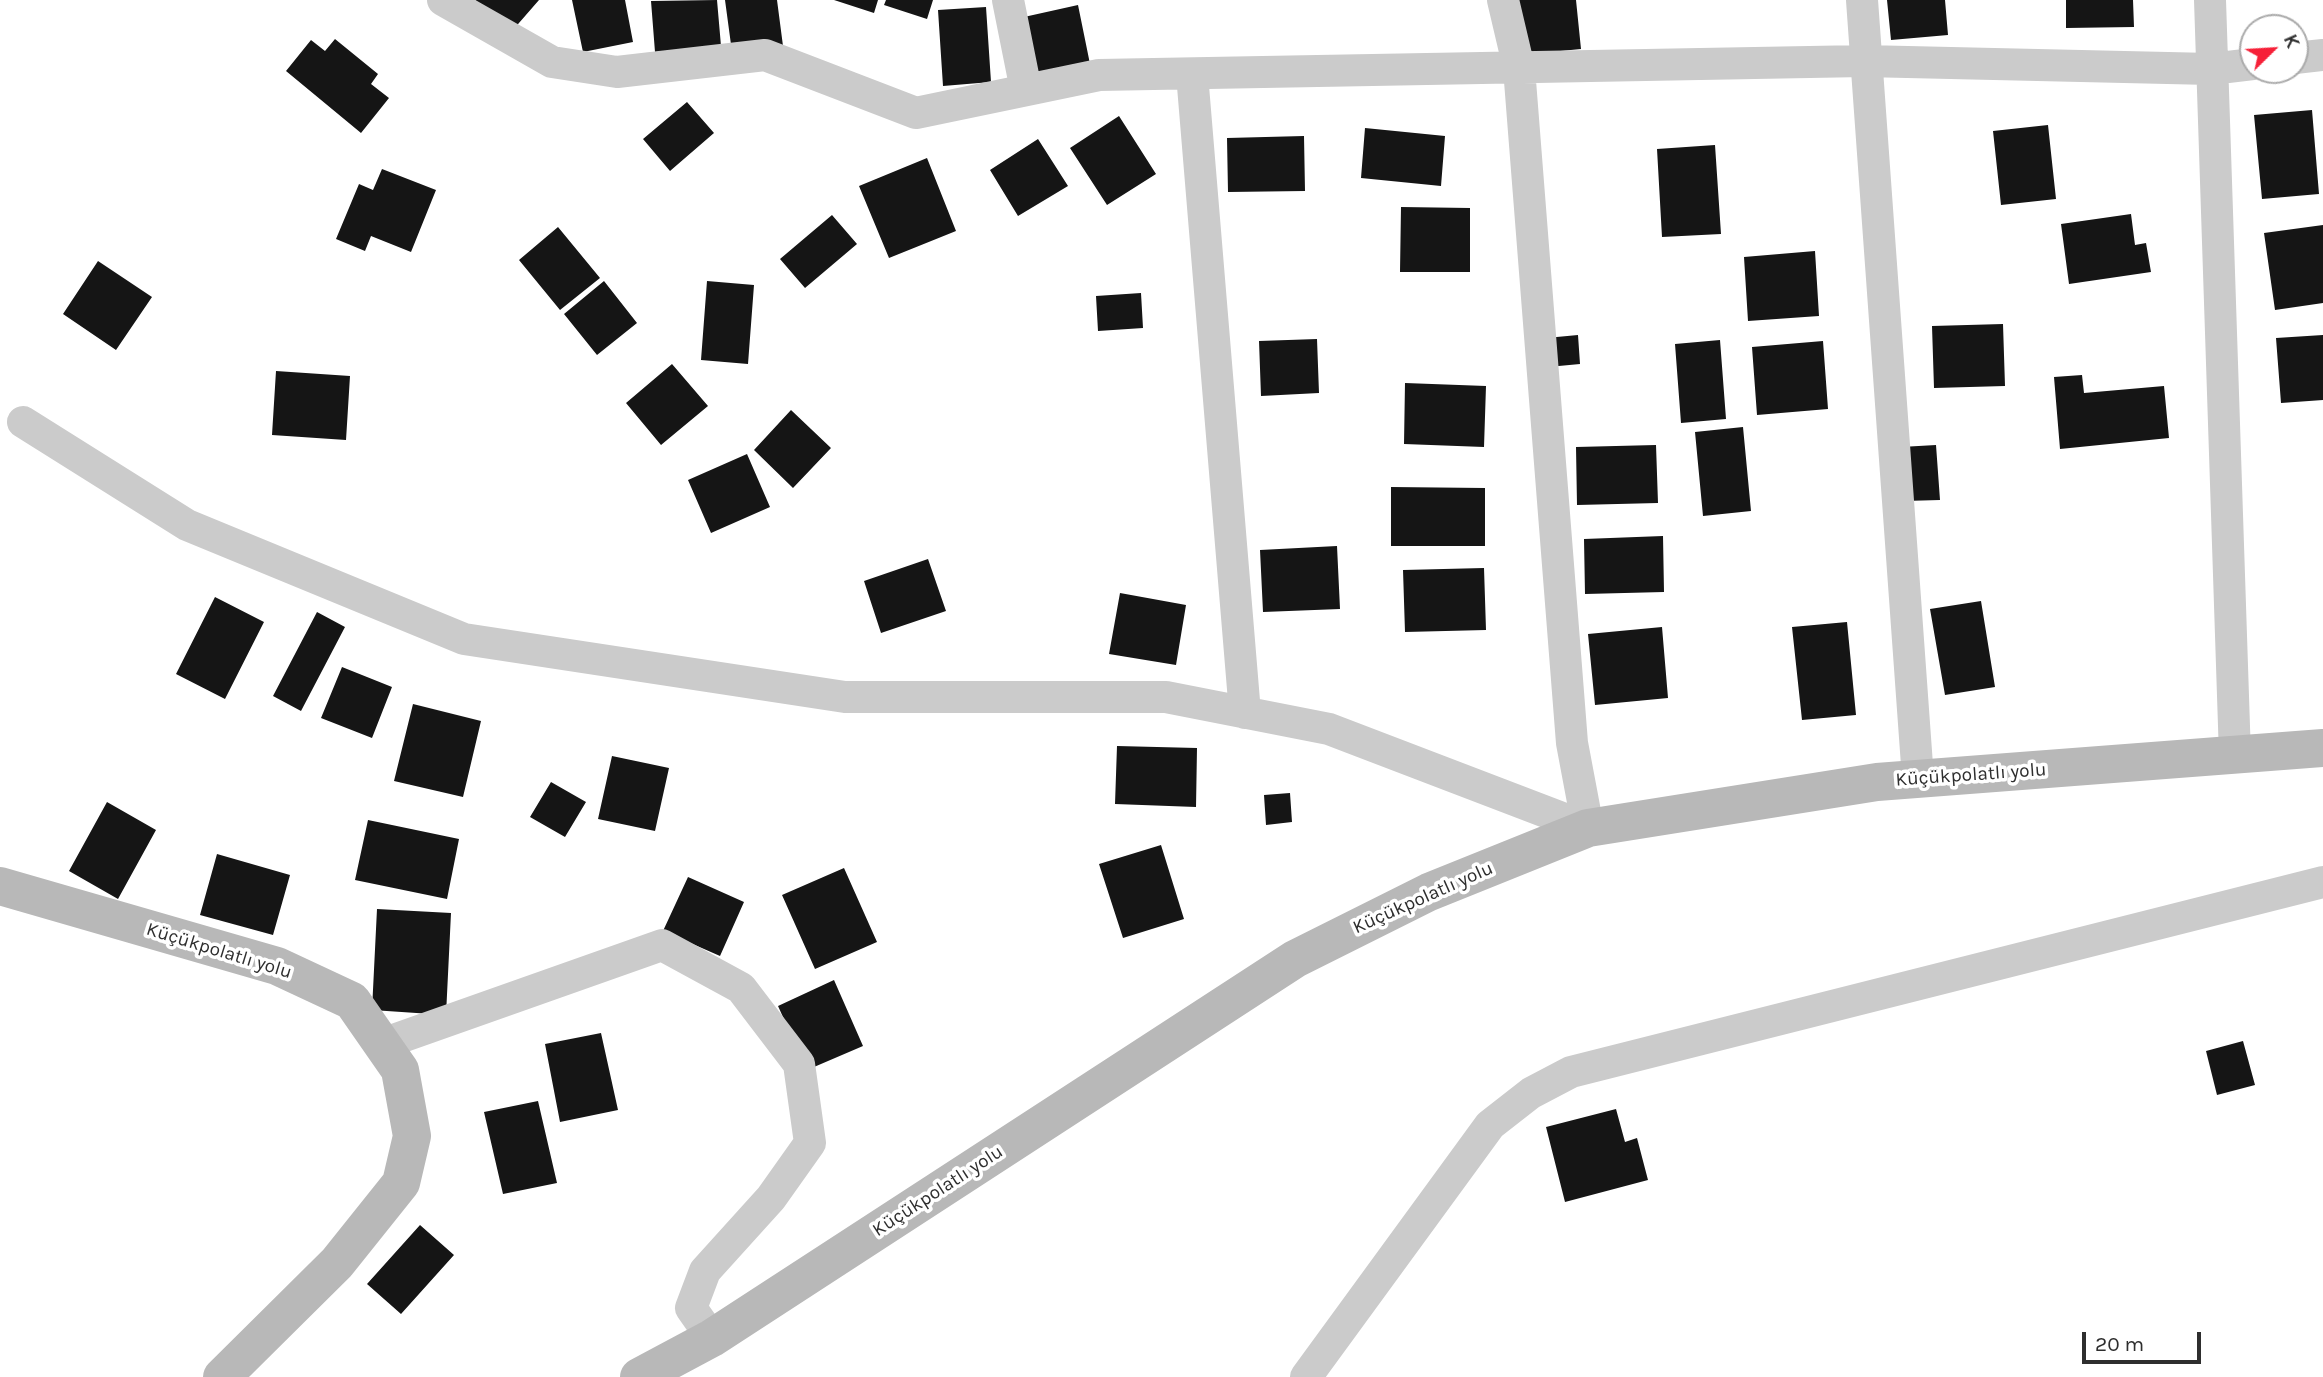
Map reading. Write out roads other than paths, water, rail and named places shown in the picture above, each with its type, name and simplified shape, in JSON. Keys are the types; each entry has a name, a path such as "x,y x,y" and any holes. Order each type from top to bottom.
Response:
{"street":[{"path":"443,0 552,62 617,72 765,55 916,113 1099,75 1864,61 2211,69 2239,66"},
{"path":"1008,0 1026,90"},
{"path":"1503,0 1519,68 1572,743 1588,828"},
{"path":"1862,0 1864,61 1918,779"},
{"path":"2210,0 2235,756"},
{"path":"1192,74 1245,713"},
{"path":"23,422 187,525 464,639 845,697 1166,697 1329,729 1588,828"},
{"name":"Küçükpolatlı yolu","path":"639,1377 712,1338 1295,959 1429,892 1588,828 1877,782 2323,748"},
{"path":"1306,1377 1490,1125 1531,1093 1570,1072 2323,882"},
{"name":"Küçükpolatlı yolu","path":"0,886 277,965 352,1001 400,1070 412,1136 401,1183 337,1263 222,1377"},
{"path":"382,1044 662,945 741,988 799,1064 810,1143 771,1198 705,1271 691,1308 712,1338"}]}
